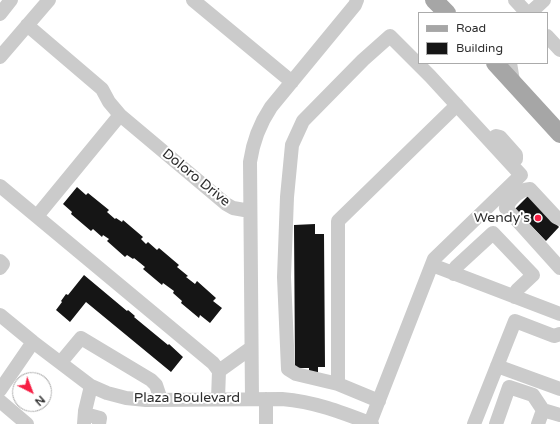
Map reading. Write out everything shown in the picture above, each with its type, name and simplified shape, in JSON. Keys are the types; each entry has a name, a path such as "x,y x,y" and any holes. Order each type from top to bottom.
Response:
{"main road":[{"path":"434,0 446,12"},
{"path":"496,64 560,134"}],"street":[{"path":"0,14 11,0"},
{"path":"0,57 49,0"},
{"path":"193,0 292,82"},
{"path":"266,424 259,399 251,348 250,162 256,136 262,121 271,107 355,5 357,0"},
{"path":"515,0 527,12"},
{"path":"529,12 544,0"},
{"name":"Doloro Drive","path":"27,25 102,89 109,102 120,115 226,204 243,211 250,211"},
{"path":"379,401 338,384 296,374 288,369 284,277 287,197 292,145 303,121 362,60 390,36 560,215"},
{"path":"548,37 560,50"},
{"path":"510,64 513,81"},
{"path":"338,384 338,221 457,105"},
{"path":"37,216 120,115"},
{"path":"371,424 434,259 521,175"},
{"path":"0,186 213,363 219,372 218,399"},
{"path":"560,218 556,217 530,189 523,189 515,195 508,202 506,208 560,268"},
{"path":"478,217 533,275 516,290 515,297"},
{"path":"454,274 456,267 493,233"},
{"path":"0,261 3,264 0,268"},
{"path":"432,265 560,315 557,324 560,333 554,336 515,321 474,424"},
{"name":"Plaza Boulevard","path":"1,319 92,386 107,393 126,398 160,400 259,399 301,401 320,405 371,424"},
{"path":"61,362 81,338 151,380 156,384 160,400"},
{"path":"0,390 33,342"},
{"path":"219,372 251,348"},
{"path":"497,366 559,384"},
{"path":"92,386 85,419 100,418 100,424"},
{"path":"496,424 509,387 533,396 543,410 560,415"},
{"path":"0,401 27,424"},
{"path":"538,424 543,410"}],"building":[{"path":"77,187 86,195 88,193 109,210 107,212 115,219 116,218 122,222 123,220 143,237 141,239 146,244 148,242 157,250 159,248 179,265 177,267 188,276 186,277 195,284 197,281 216,298 213,301 222,308 210,323 200,315 199,318 181,303 182,301 173,293 174,291 163,283 162,285 143,269 145,267 134,258 133,259 127,255 125,257 107,241 109,239 103,235 102,237 93,229 91,231 71,214 72,212 63,204"},
{"name":"Wendy's","path":"529,195 559,227 546,241 515,209"},
{"path":"315,224 315,234 324,234 325,367 318,367 318,374 309,374 309,368 295,368 294,225"},
{"path":"84,275 183,357 171,372 86,302 70,322 56,310 66,294 68,295"}],"place":[{"name":"Wendy's","path":"538,218"}]}
